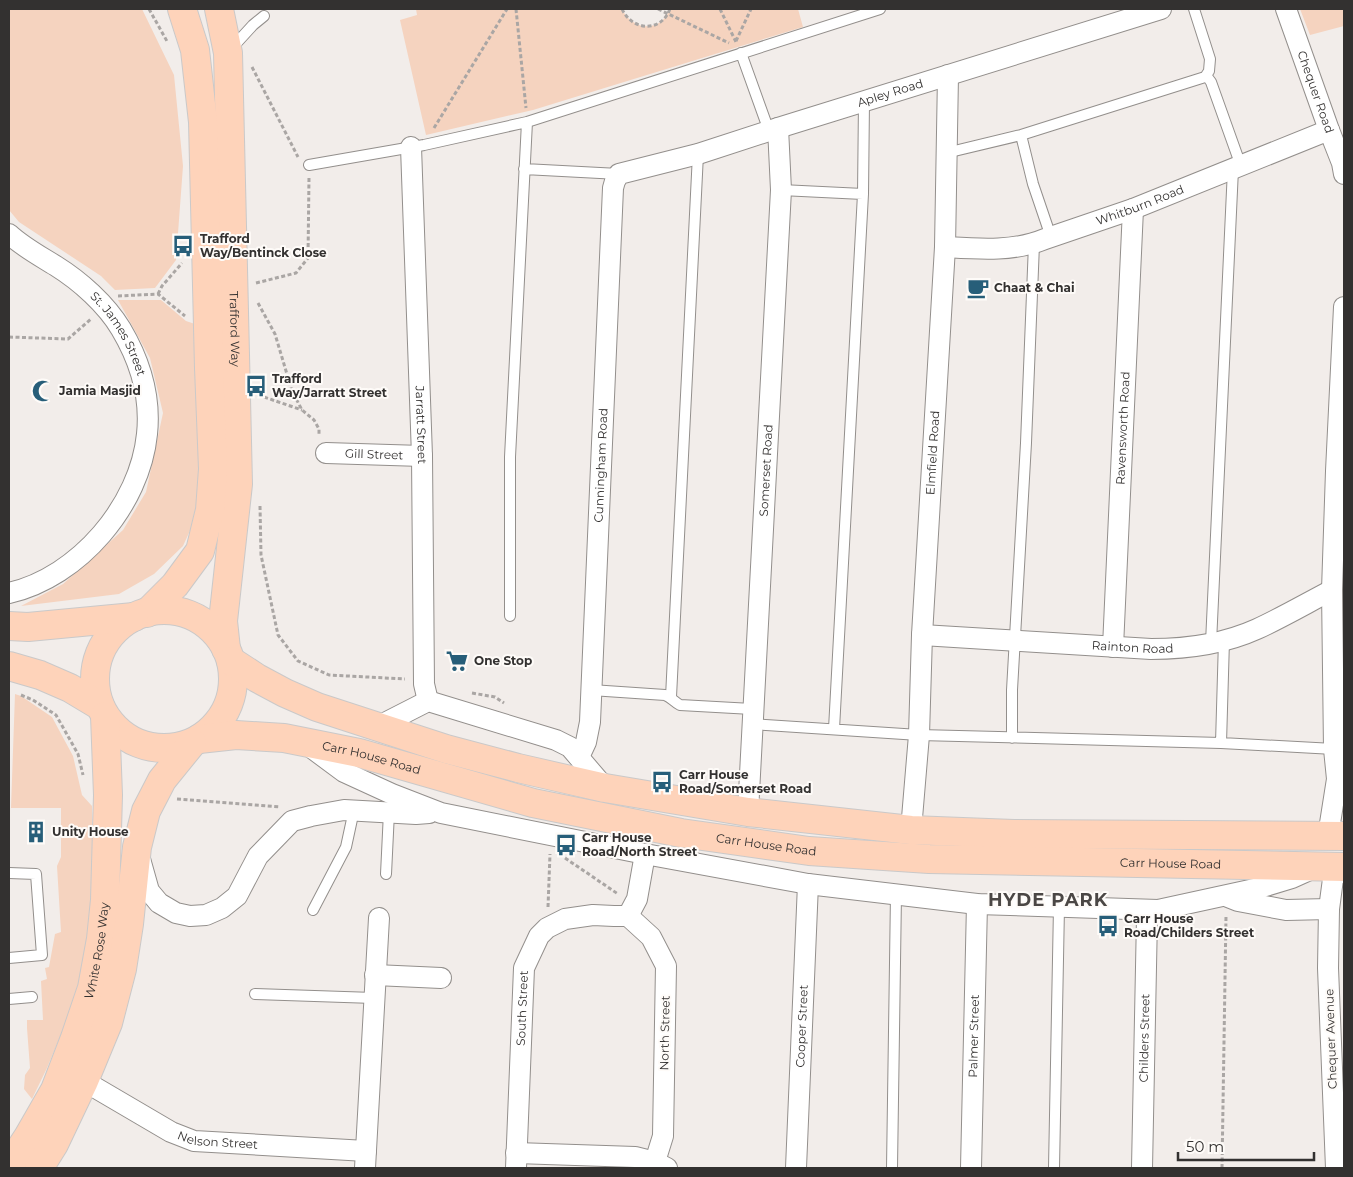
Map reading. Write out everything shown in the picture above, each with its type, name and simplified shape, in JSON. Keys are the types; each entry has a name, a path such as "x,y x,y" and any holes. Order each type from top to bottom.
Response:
{"highway":[{"path":"102,711 95,680 99,656 111,635 119,626 140,615 175,585 200,552 210,510 213,469 203,122 195,50 182,9"},
{"name":"Trafford Way","path":"219,9 234,46 249,298 238,484 223,621 228,655"},
{"path":"9,626 28,627 140,615 163,610 183,613 209,628 228,655 257,678 285,693 318,707 446,749 518,768 605,788 748,812 911,830 1014,834 1336,836"},
{"path":"9,666 40,675 70,688 102,711 118,731 133,740 157,748 178,747 196,741 214,727 227,709 233,680 228,655"},
{"name":"White Rose Way","path":"9,1166 19,1142 55,1090 92,988 101,939 105,900 108,795 102,711"},
{"name":"Carr House Road","path":"196,741 236,735 284,738 359,753 534,803 681,833 809,852 929,859 1344,867"},
{"name":"White Rose Way","path":"39,1168 54,1144 84,1081 108,1023 122,969 137,848 146,811 162,780 196,741"}],"street":[{"name":"Apley Road","path":"618,174 698,154 1161,9"},
{"name":"Chequer Road","path":"1287,9 1342,163 1344,174"},
{"name":"Elmfield Road","path":"911,830 919,735 922,635 945,247 948,75"},
{"name":"Somerset Road","path":"748,812 781,190 774,129"},
{"name":"Whitburn Road","path":"945,247 988,249 1042,240 1134,209 1329,130"},
{"name":"Jarratt Street","path":"418,146 426,693"},
{"name":"Cunningham Road","path":"579,757 586,742 590,722 613,188 618,174"},
{"name":"Ravensworth Road","path":"1113,647 1134,209"},
{"name":"St. James Street","path":"9,234 89,290 105,308 120,328 144,378 147,406 147,433 144,452 135,483 114,518 79,557 53,575 24,589 9,593"},
{"path":"1336,836 1340,785 1334,748 1332,590 1344,307"},
{"name":"Gill Street","path":"326,453 422,456"},
{"name":"Rainton Road","path":"922,635 1151,650 1175,649 1218,642 1256,629 1332,590"},
{"path":"377,727 426,693 556,740 570,747 605,788"},
{"path":"305,742 348,774 392,794 441,812 551,842 645,854 808,884 978,904 1158,910 1226,896 1292,878 1316,867"},
{"path":"332,812 347,798 350,789 348,774"},
{"path":"137,848 149,891 159,903 176,914 190,916 206,915 222,908 237,896 258,856 292,822 344,810 416,814 441,812"},
{"path":"547,928 564,919 593,914 614,916 631,910 637,899 645,854"},
{"name":"Chequer Avenue","path":"1336,1168 1328,968 1329,909 1333,879 1344,867"},
{"name":"Cooper Street","path":"796,1168 808,884"},
{"path":"1226,896 1238,901 1286,910 1329,909"},
{"name":"Palmer Street","path":"971,1168 978,904"},
{"name":"North Street","path":"631,910 652,938 666,966 663,1136 658,1166"},
{"name":"Childers Street","path":"1142,1168 1147,917 1143,910"},
{"name":"Nelson Street","path":"84,1081 171,1132 194,1141 366,1160 378,918"},
{"name":"South Street","path":"547,928 539,936 524,968 516,1161 635,1157 658,1166"},
{"path":"375,975 441,978"}],"lane":[{"path":"309,164 418,146 527,122 880,9"},
{"path":"946,153 1021,134 1205,77 1209,71 1210,59 1194,9"},
{"path":"234,46 264,16"},
{"path":"741,53 774,129"},
{"path":"1205,77 1211,82 1237,167 1218,642 1221,742"},
{"path":"834,729 863,194 864,101"},
{"path":"510,616 510,457 527,122"},
{"path":"1012,738 1012,690 1026,442 1042,240 1033,184 1021,134"},
{"path":"698,154 671,697 674,702 680,705 834,729 919,735 1221,742 1334,748"},
{"path":"524,169 618,174"},
{"path":"781,190 863,194"},
{"path":"591,690 671,697"},
{"path":"314,910 346,847 354,810"},
{"path":"386,874 389,812"},
{"path":"9,873 36,874 42,956 9,958"},
{"path":"892,1168 896,894"},
{"path":"1054,1168 1059,907"},
{"path":"255,994 374,998"},
{"path":"9,999 32,997"}],"path":[{"path":"418,146 507,9"},
{"path":"516,9 527,122"},
{"path":"622,9 625,16 639,26 655,25 668,14 670,9"},
{"path":"658,9 738,47 720,9"},
{"path":"736,41 751,9"},
{"path":"234,46 244,51 298,158 309,164 308,258 296,273 255,283 249,298"},
{"path":"158,294 162,286 182,263"},
{"path":"9,336 68,338 118,296 158,294 186,317 208,319"},
{"path":"249,298 258,313"},
{"path":"249,298 275,334 292,391 302,410"},
{"path":"258,387 258,405"},
{"path":"258,395 302,410 314,420 319,429 320,451 326,453"},
{"path":"260,505 261,555 278,635 298,661 329,675 408,679 426,693"},
{"path":"551,842 631,910"},
{"path":"547,928 551,842"},
{"path":"1222,1168 1226,896"}],"shaded area":[{"path":"9,9 142,9 174,75 183,166 176,260 155,288 115,290 101,276 19,222 9,210"},
{"path":"416,9 622,9 632,22 646,26 660,22 666,17 670,9 798,9 803,27 533,110 426,135 400,20 417,15"},
{"path":"1300,9 1344,9 1344,26 1310,35"},
{"path":"118,300 161,300 186,321 195,324 199,439 198,513 183,546 154,574 119,594 21,606 63,584 123,530 146,492 163,413 150,358"},
{"path":"15,694 52,717 73,756 82,795 92,806 93,874 88,950 69,1015 32,1099 24,1089 25,1075 30,1068 27,1020 43,1020 41,981 47,979 45,968 49,967 55,934 61,932 57,866 61,857 61,808 11,808"}],"place":[{"name":"Trafford Way/Bentinck Close","path":"183,246"},
{"name":"Chaat & Chai","path":"978,288"},
{"name":"Trafford Way/Jarratt Street","path":"256,386"},
{"name":"Jamia Masjid","path":"43,391"},
{"name":"One Stop","path":"457,661"},
{"name":"Carr House Road/Somerset Road","path":"662,782"},
{"name":"Unity House","path":"36,832"},
{"name":"Carr House Road/North Street","path":"566,845"},
{"name":"Carr House Road/Childers Street","path":"1108,926"}],"district":[{"name":"HYDE PARK","path":"1048,900"}]}
